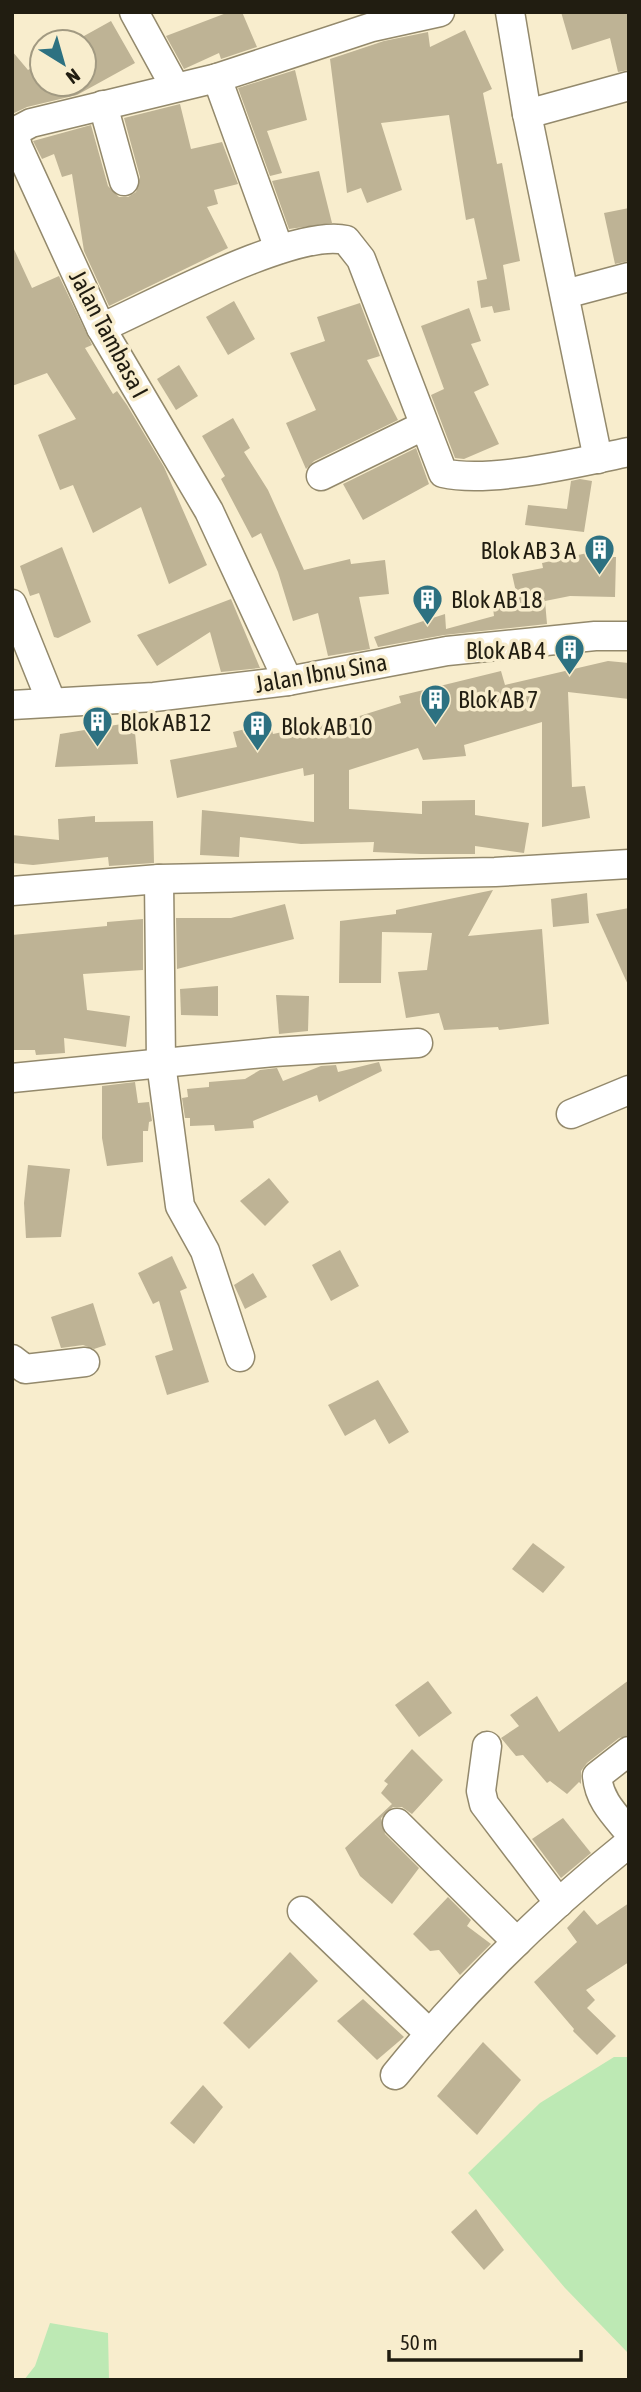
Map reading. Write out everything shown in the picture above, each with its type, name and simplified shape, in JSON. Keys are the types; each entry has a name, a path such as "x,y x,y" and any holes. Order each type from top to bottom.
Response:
{"street":[{"path":"134,12 174,87"},
{"name":"Jalan Tambasa I","path":"288,681 208,511 102,328 18,147 14,132 32,123 217,78 370,20 440,12"},
{"path":"510,12 527,114 598,458"},
{"path":"217,78 279,250"},
{"path":"527,114 629,86"},
{"path":"103,105 124,181"},
{"path":"102,328 279,250 312,239 346,240 361,259 443,473 460,477 629,452"},
{"path":"565,294 629,277"},
{"path":"321,477 423,426"},
{"path":"12,604 51,701"},
{"name":"Jalan Ibnu Sina","path":"12,705 153,697 288,681 447,650 595,636 629,636"},
{"path":"12,891 159,879 495,872 629,864"},
{"path":"159,879 161,1063 180,1206 209,1261 240,1357"},
{"path":"12,1078 161,1063 418,1043"},
{"path":"571,1114 629,1090"},
{"path":"12,1359 25,1370 85,1362"},
{"path":"487,1746 481,1791 484,1804 559,1903"},
{"path":"629,1751 597,1776 600,1793 609,1809 629,1832"},
{"path":"397,1823 517,1942"},
{"path":"395,2075 429,2033 517,1942 629,1843"},
{"path":"302,1912 429,2033"}],"green space":[{"path":"614,2057 629,2057 629,2354 565,2288 468,2173 540,2103"},
{"path":"50,2323 108,2333 109,2380 24,2380 35,2366"}],"building":[{"path":"229,12 242,12 257,47 221,59 219,53 184,69 166,36"},
{"path":"561,12 629,12 629,70 618,72 610,38 572,50"},
{"path":"111,21 135,63 98,83 98,28"},
{"path":"465,30 492,89 483,93 497,164 502,163 520,261 503,265 510,310 494,313 492,306 481,308 477,281 487,279 474,218 466,220 449,115 381,123 402,190 367,203 361,188 347,193 330,59 384,41 428,32 430,47"},
{"path":"12,51 28,70 28,98 64,98 27,107 12,114"},
{"path":"295,70 307,120 267,131 282,173 270,176 238,88"},
{"path":"180,104 191,149 222,142 238,184 214,190 218,204 207,207 228,248 109,306 84,251 72,174 62,177 54,154 42,159 33,141 91,125 108,186 119,197 128,197 136,192 140,177 124,118"},
{"path":"319,171 332,223 289,229 272,181"},
{"path":"629,208 629,261 615,264 604,213"},
{"path":"12,245 32,288 59,276 92,345 85,348 113,394 117,391 127,405 164,467 207,565 169,584 141,507 93,533 73,485 60,490 38,435 76,419 47,373 12,386"},
{"path":"234,301 255,339 228,355 206,317"},
{"path":"360,303 380,356 367,360 398,420 314,461 306,469 286,423 316,410 290,353 325,341 317,317"},
{"path":"469,308 481,341 471,344 489,385 474,392 499,444 464,459 455,458 431,395 444,389 421,326"},
{"path":"179,365 198,396 176,410 157,379"},
{"path":"233,418 250,448 244,452 268,490 304,570 350,559 351,564 385,560 389,594 359,597 370,649 328,656 318,613 293,621 278,572 261,533 252,538 221,479 225,476 202,436"},
{"path":"416,448 429,484 363,520 343,484"},
{"path":"571,481 592,481 584,532 525,525 528,505 567,509"},
{"path":"62,547 91,622 58,638 54,637 39,593 30,596 20,566"},
{"path":"610,548 612,557 616,557 615,597 570,596 545,601 547,624 444,635 378,647 374,637 445,614 446,629 494,616 492,600 516,592 512,574 543,568 542,563"},
{"path":"231,599 260,668 221,672 210,632 157,666 137,635"},
{"path":"608,661 629,663 629,699 568,692 572,787 585,786 590,818 542,827 542,722 464,745 466,756 423,760 418,748 349,770 349,809 422,814 422,801 475,800 475,815 529,823 524,853 475,846 475,854 373,852 374,842 301,844 240,837 239,857 200,855 202,810 314,822 314,774 304,776 303,768 177,798 170,760 237,747 233,732 270,723 273,734 330,722 331,725 401,703 399,696 501,671 505,685"},
{"name":"Blok AB 12","path":"134,722 138,764 55,767 60,734"},
{"path":"95,816 95,822 153,821 154,863 109,866 108,857 33,865 12,863 12,835 59,840 58,819"},
{"path":"493,890 468,936 542,929 549,1024 499,1030 498,1027 444,1030 439,1013 406,1018 398,972 427,970 432,933 382,932 381,983 339,983 340,921 396,914 396,910"},
{"path":"587,893 589,923 553,927 551,899"},
{"path":"285,904 294,939 177,969 176,918 231,918"},
{"path":"629,908 629,987 596,914"},
{"path":"143,919 143,970 83,974 87,1010 130,1016 126,1047 64,1038 65,1053 36,1055 35,1050 12,1050 12,935 107,926 107,922"},
{"path":"218,986 218,1016 181,1015 180,989"},
{"path":"276,995 309,996 308,1031 279,1034"},
{"path":"379,1062 382,1071 319,1102 317,1095 253,1121 254,1128 215,1131 214,1125 190,1126 190,1118 185,1118 182,1098 188,1097 187,1089 209,1087 209,1082 245,1079 260,1070 277,1068 283,1081 321,1066 336,1065 338,1072"},
{"path":"135,1082 138,1103 149,1102 152,1121 149,1122 148,1131 143,1131 143,1162 107,1166 102,1138 102,1086"},
{"path":"28,1165 70,1169 61,1237 26,1238 24,1203"},
{"path":"269,1178 289,1202 265,1226 240,1201"},
{"path":"340,1250 359,1286 331,1301 312,1265"},
{"path":"172,1256 187,1288 180,1291 209,1382 167,1395 155,1356 173,1350 159,1301 153,1304 138,1273"},
{"path":"253,1273 267,1297 245,1309 234,1285"},
{"path":"93,1303 106,1345 94,1349 83,1345 61,1348 51,1317"},
{"path":"378,1380 409,1432 389,1444 375,1419 345,1436 328,1405"},
{"path":"533,1543 565,1567 543,1593 512,1569"},
{"path":"629,1680 629,1735 619,1738 587,1763 581,1771 581,1784 579,1782 567,1794 550,1781 547,1783 523,1755 516,1756 501,1738 519,1726 510,1715 537,1696 559,1732"},
{"path":"428,1681 452,1713 419,1737 395,1705"},
{"path":"412,1749 443,1780 412,1814 402,1807 393,1807 381,1818 385,1834 419,1868 392,1904 360,1876 345,1848 392,1804 381,1793 388,1784 384,1781"},
{"path":"563,1818 591,1853 561,1878 532,1839"},
{"path":"448,1897 471,1920 467,1926 491,1944 460,1975 439,1950 430,1951 413,1934"},
{"path":"629,1903 629,1962 586,1990 595,2000 587,2008 616,2036 597,2055 573,2031 534,1982 577,1942 567,1928 584,1910 597,1925"},
{"path":"290,1952 318,1981 249,2049 223,2023"},
{"path":"363,1999 404,2037 377,2060 337,2021"},
{"path":"483,2042 521,2080 477,2135 437,2096"},
{"path":"203,2085 223,2107 194,2144 170,2123"},
{"path":"476,2209 504,2250 484,2270 451,2232"}],"place":[{"name":"Blok AB 3 A","path":"599,577"},
{"name":"Blok AB 18","path":"428,626"},
{"name":"Blok AB 4","path":"569,677"},
{"name":"Blok AB 7","path":"435,726"},
{"name":"Blok AB 12","path":"97,749"},
{"name":"Blok AB 10","path":"258,753"}]}
